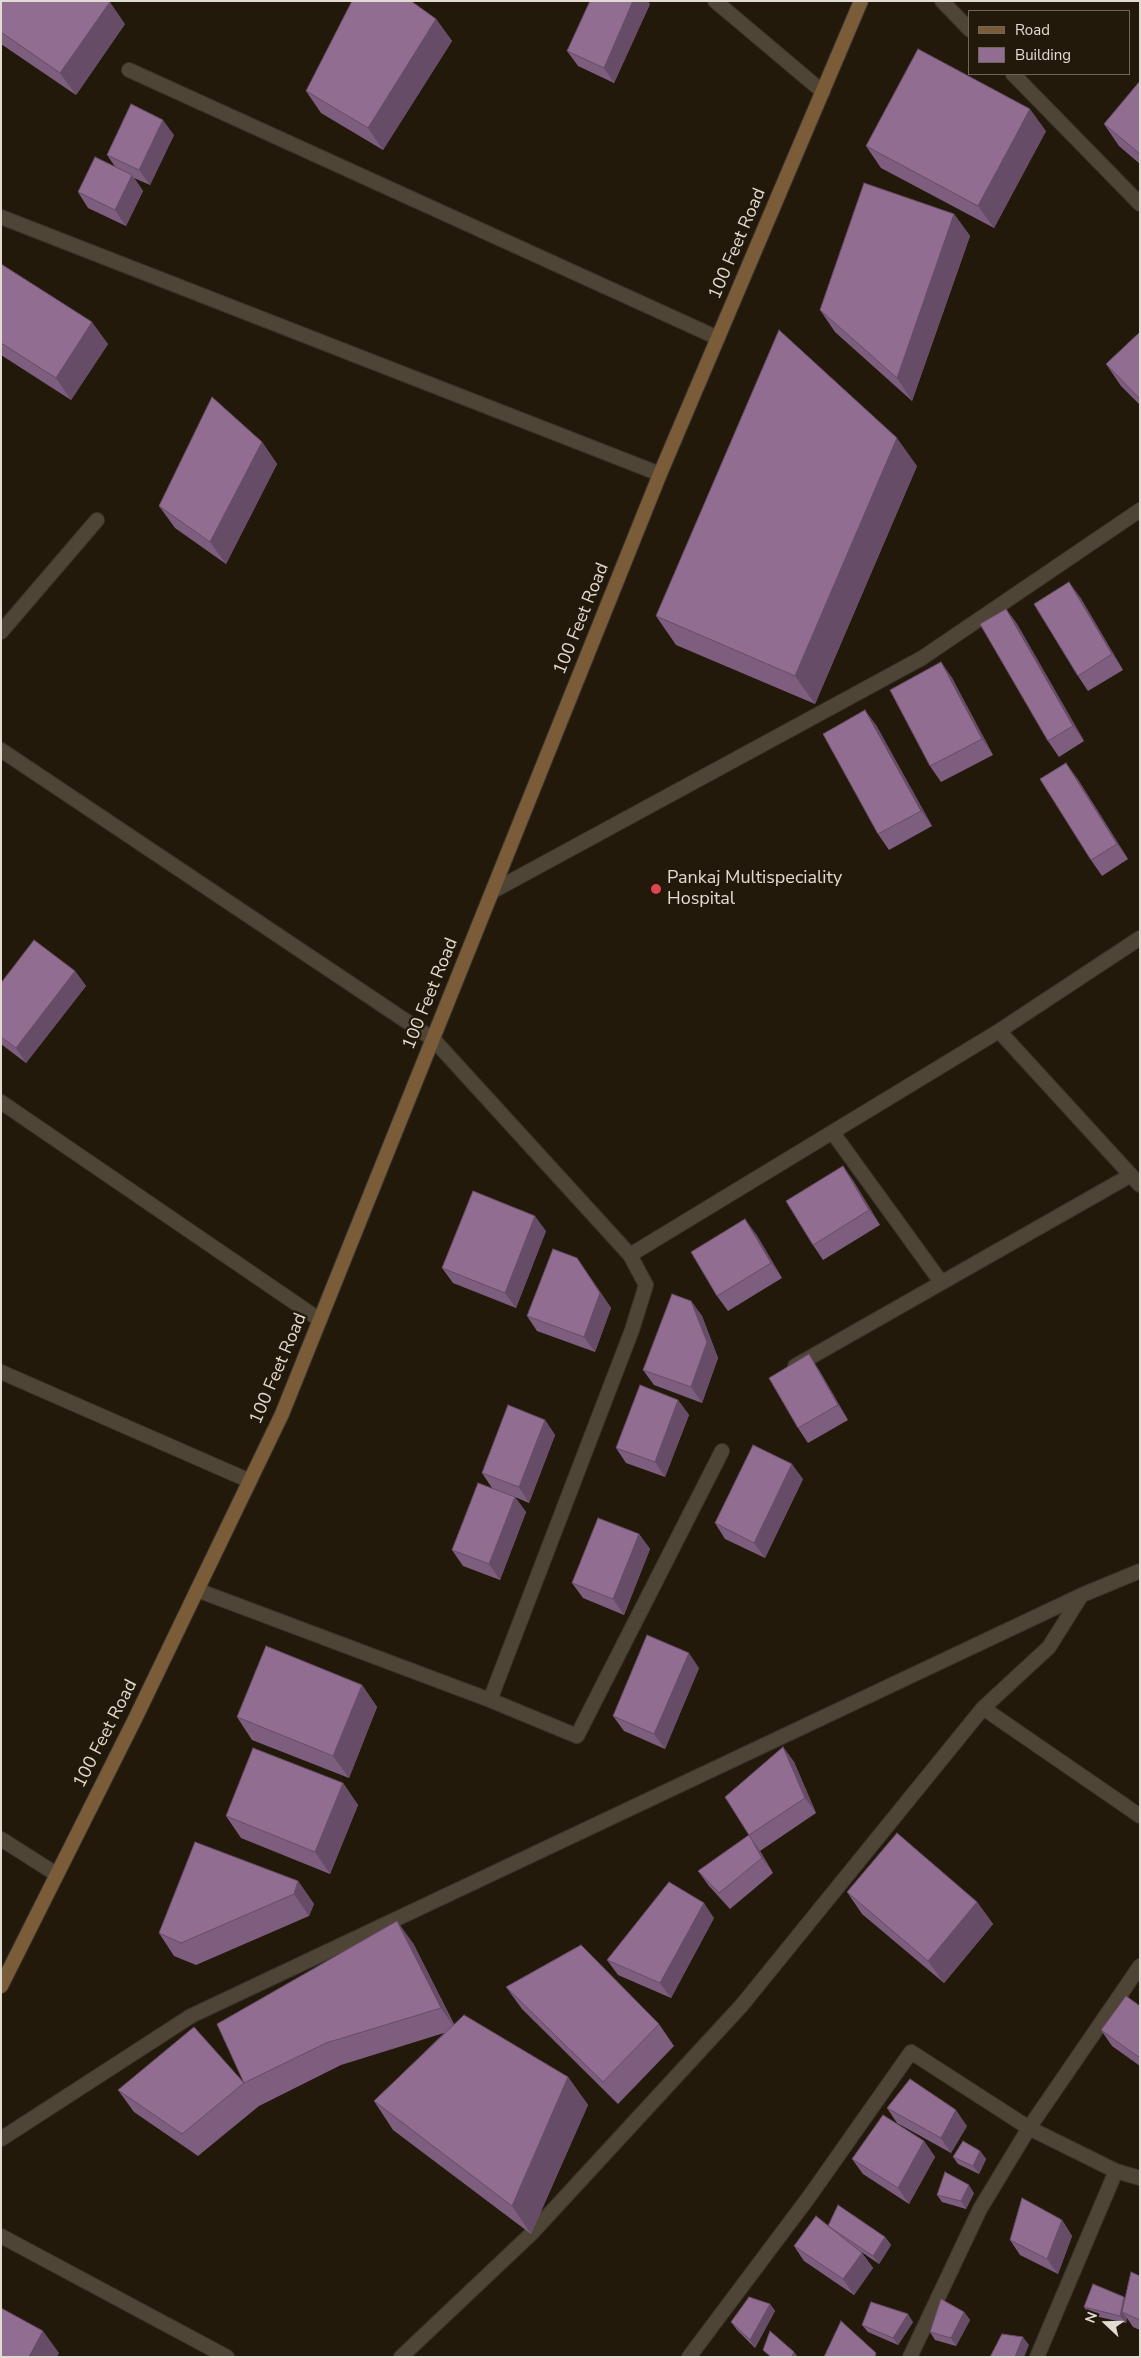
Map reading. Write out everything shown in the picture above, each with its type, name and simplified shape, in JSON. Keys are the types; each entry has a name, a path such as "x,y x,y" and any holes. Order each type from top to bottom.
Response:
{"main road":[{"name":"100 Feet Road","path":"1,1986 135,1719 282,1414 660,474 862,1"}],"street":[{"path":"715,1 823,92"},
{"path":"942,1 968,28"},
{"path":"129,70 718,338"},
{"path":"1014,75 1140,204"},
{"path":"1,217 660,474"},
{"path":"493,891 922,658 1140,510"},
{"path":"1,632 97,520"},
{"path":"1,750 433,1038 630,1255 646,1285 632,1330 490,1700"},
{"path":"630,1255 833,1134 999,1030 1140,938"},
{"path":"786,1372 941,1282 1136,1180 999,1030"},
{"path":"1,1102 320,1320"},
{"path":"833,1134 941,1282"},
{"path":"1,1372 250,1481"},
{"path":"197,1590 490,1700 577,1736 722,1451"},
{"path":"1,2139 191,2016 1082,1595 1140,1571"},
{"path":"401,2357 532,2234 742,2006 983,1708 1049,1646 1082,1595"},
{"path":"983,1708 1140,1816"},
{"path":"1,1839 56,1874"},
{"path":"910,2357 980,2210 1029,2128 1140,1966"},
{"path":"689,2357 809,2197 911,2052 1029,2128 1116,2171 1140,2178"},
{"path":"1037,2357 1116,2171"},
{"path":"1,2236 227,2357"}],"building":[{"path":"1,1 110,2 60,73 1,32"},
{"path":"352,1 411,1 436,19 368,128 306,91"},
{"path":"590,1 633,1 604,68 567,51"},
{"path":"918,49 1030,109 978,206 866,146"},
{"path":"1140,81 1140,154 1104,124"},
{"path":"131,104 163,120 139,170 107,155"},
{"path":"95,157 132,175 115,210 78,192"},
{"path":"864,183 954,214 897,378 820,310"},
{"path":"1,264 92,322 56,378 1,343"},
{"path":"779,330 897,438 795,676 656,616"},
{"path":"1140,332 1140,399 1106,364"},
{"path":"212,397 262,442 210,542 159,506"},
{"path":"1069,582 1112,654 1078,676 1034,604"},
{"path":"1006,609 1073,726 1048,741 980,624"},
{"path":"941,662 982,739 930,766 890,690"},
{"path":"865,710 921,811 878,834 823,734"},
{"path":"1066,763 1117,844 1091,860 1040,779"},
{"path":"34,940 75,971 16,1048 1,1037 1,983"},
{"path":"843,1166 869,1210 813,1245 786,1201"},
{"path":"473,1191 535,1216 505,1293 442,1268"},
{"path":"745,1219 771,1263 717,1296 691,1252"},
{"path":"553,1249 577,1258 600,1293 584,1337 527,1316"},
{"path":"672,1294 691,1301 707,1342 691,1387 643,1370"},
{"path":"809,1354 838,1405 798,1428 769,1378"},
{"path":"640,1385 678,1400 655,1462 616,1448"},
{"path":"508,1405 545,1420 519,1487 482,1473"},
{"path":"753,1445 792,1464 754,1543 715,1523"},
{"path":"478,1483 515,1497 489,1564 452,1550"},
{"path":"598,1518 639,1534 613,1599 572,1583"},
{"path":"647,1635 689,1653 654,1734 613,1716"},
{"path":"266,1646 362,1685 333,1756 237,1717"},
{"path":"783,1747 805,1798 749,1835 725,1797"},
{"path":"253,1748 343,1783 315,1852 226,1816"},
{"path":"897,1833 977,1902 928,1961 847,1892"},
{"path":"749,1835 762,1858 719,1893 698,1871"},
{"path":"195,1842 298,1881 294,1894 181,1943 159,1933"},
{"path":"669,1882 704,1903 660,1983 607,1960"},
{"path":"397,1921 441,2008 326,2043 244,2083 217,2024"},
{"path":"581,1945 659,2024 603,2082 506,1987"},
{"path":"1126,1996 1140,2006 1140,2058 1101,2030"},
{"path":"464,2015 568,2077 512,2206 374,2101"},
{"path":"194,2027 244,2083 182,2134 118,2090"},
{"path":"910,2079 956,2110 941,2138 887,2108"},
{"path":"883,2115 924,2141 898,2188 852,2159"},
{"path":"963,2141 980,2151 973,2166 953,2157"},
{"path":"945,2172 969,2185 961,2201 937,2195"},
{"path":"1022,2198 1062,2220 1047,2259 1010,2240"},
{"path":"838,2205 885,2237 873,2256 828,2226"},
{"path":"816,2216 862,2253 843,2279 794,2246"},
{"path":"1131,2272 1140,2276 1140,2320 1122,2312"},
{"path":"1093,2284 1124,2297 1120,2316 1084,2307"},
{"path":"749,2297 770,2304 750,2340 731,2322"},
{"path":"941,2299 964,2312 951,2338 930,2332"},
{"path":"871,2302 908,2314 893,2338 862,2325"},
{"path":"1,2308 43,2331 29,2357 1,2357"},
{"path":"841,2321 876,2353 875,2357 824,2357"},
{"path":"770,2331 794,2352 792,2357 771,2357 763,2350"},
{"path":"1002,2334 1023,2337 1015,2357 990,2357"}],"place":[{"name":"Pankaj Multispeciality Hospital","path":"656,889"}]}
